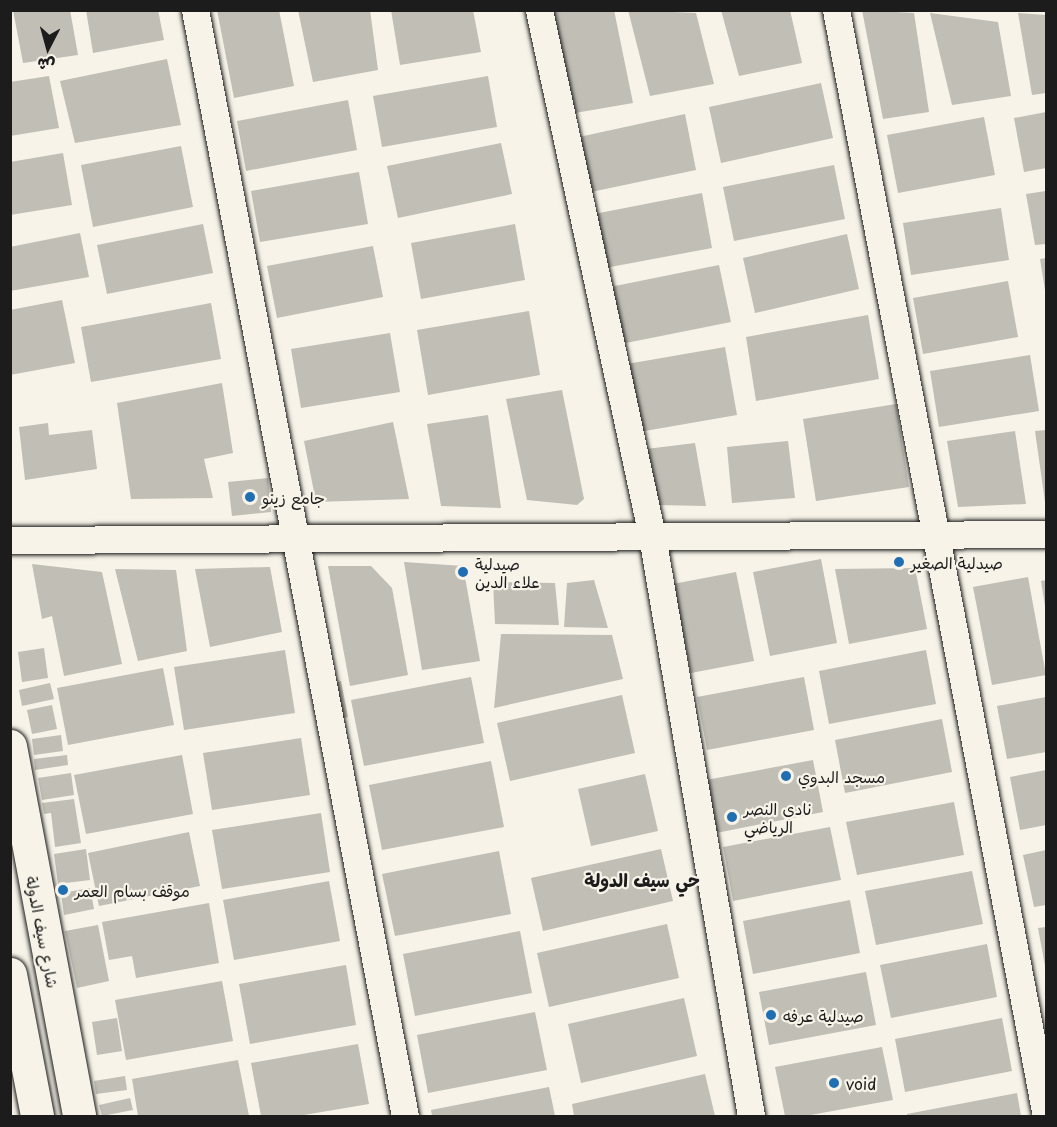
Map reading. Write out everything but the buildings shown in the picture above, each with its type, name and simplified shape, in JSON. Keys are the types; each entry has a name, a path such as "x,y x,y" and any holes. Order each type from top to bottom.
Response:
{"main road":[{"name":"شارع سيف الدولة","path":"10,746 79,1116"},
{"path":"10,974 13,1016 37,1116"}],"street":[{"path":"195,10 405,1116"},
{"path":"539,10 652,536 751,1116"},
{"path":"836,10 938,534 1046,1116"},
{"path":"10,540 1047,534"}],"place":[{"name":"جامع زينو","path":"250,497"},
{"name":"صيدلية الصغير","path":"899,562"},
{"name":"صيدلية علاء الدين","path":"463,572"},
{"name":"مسجد البدوي","path":"786,776"},
{"name":"نادي النصر الرياضي","path":"732,817"},
{"name":"موقف بسام العمر","path":"63,890"},
{"name":"صيدلية عرفه","path":"771,1015"},
{"name":"void","path":"834,1083"}],"district":[{"name":"حي سيف الدولة","path":"642,880"}]}
